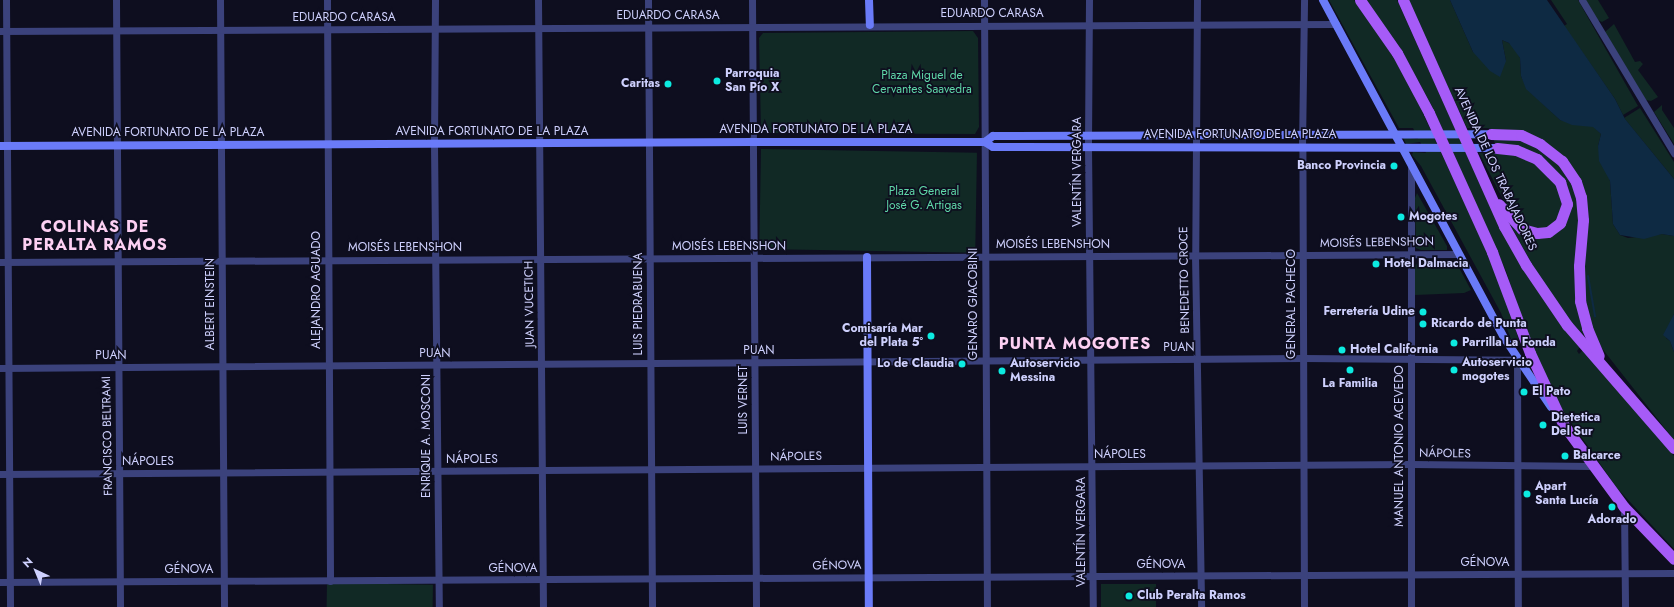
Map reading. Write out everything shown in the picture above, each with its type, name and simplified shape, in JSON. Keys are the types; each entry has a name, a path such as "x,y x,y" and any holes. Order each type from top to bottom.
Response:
{"main road":[{"path":"869,0 870,26"},
{"path":"1323,0 1458,254 1517,360 1624,507 1674,558"},
{"path":"1360,0 1397,53 1429,113 1492,252 1530,353 1563,424"},
{"name":"AVENIDA DE LOS TRABAJADORES","path":"1403,0 1515,247 1541,289 1567,325 1674,448"},
{"name":"AVENIDA FORTUNATO DE LA PLAZA","path":"984,142 993,136 1393,133 1491,134"},
{"path":"1491,134 1521,135 1540,144 1562,161 1576,182 1581,197 1584,220 1579,266 1580,301 1587,328 1605,367"},
{"name":"AVENIDA FORTUNATO DE LA PLAZA","path":"3,146 540,144 649,142 984,142 993,147 1497,148"},
{"path":"1491,194 1514,223 1532,233 1542,233 1552,230 1560,223 1566,209 1563,188 1543,163 1523,152 1497,148"},
{"path":"867,257 869,607"}],"street":[{"path":"6,0 3,31 3,146 4,262 8,368 10,607"},
{"name":"FRANCISCO BELTRAMI","path":"116,0 120,607"},
{"name":"ALBERT EINSTEIN","path":"220,0 224,607"},
{"name":"ALEJANDRO AGUADO","path":"327,0 330,581"},
{"name":"ENRIQUE A. MOSCONI","path":"435,0 434,144 437,259 439,607"},
{"name":"JUAN VUCETICH","path":"538,0 543,607"},
{"name":"LUIS PIEDRABUENA","path":"648,0 652,607"},
{"name":"LUIS VERNET","path":"752,0 756,607"},
{"name":"GENARO GIACOBINI","path":"984,0 986,607"},
{"name":"VALENTÍN VERGARA","path":"1090,0 1088,147 1092,360 1093,607"},
{"name":"BENEDETTO CROCE","path":"1197,0 1195,255 1200,466 1201,607"},
{"name":"GENERAL PACHECO","path":"1304,0 1302,134 1304,607"},
{"path":"1582,0 1674,153"},
{"name":"EDUARDO CARASA","path":"3,31 1090,24 1336,24"},
{"name":"MANUEL ANTONIO ACEVEDO","path":"1410,164 1412,607"},
{"name":"MOISÉS LEBENSHON","path":"4,262 1458,254"},
{"name":"PUAN","path":"0,368 1303,358 1517,360"},
{"path":"1517,360 1518,607"},
{"name":"NÁPOLES","path":"0,474 1092,466 1304,466 1411,464 1593,466"},
{"path":"1624,507 1625,607"},
{"name":"GÉNOVA","path":"0,582 1201,576 1625,572 1674,573"}],"green space":[{"path":"1329,0 1354,0 1392,55 1413,92 1488,254 1505,296 1520,344 1518,347 1512,342 1501,313 1421,166 1412,155 1413,152 1426,153 1420,142 1406,144 1403,137 1418,139 1413,128 1399,128"},
{"path":"1366,0 1397,0 1500,228 1580,347 1577,351 1579,354 1583,350 1674,456 1674,549 1617,488 1559,405 1526,331 1506,271 1432,106 1399,46"},
{"path":"1408,0 1450,0 1473,52 1506,61 1502,40 1513,45 1520,58 1521,76 1527,89 1560,120 1593,126 1601,134 1598,146 1610,181 1613,224 1620,235 1628,238 1662,234 1674,236 1674,314 1666,338 1670,341 1674,352 1674,440 1597,342 1583,297 1586,211 1557,151 1488,128 1467,128"},
{"path":"1551,0 1578,0 1638,106 1623,115 1615,99 1564,26 1567,24"},
{"path":"1586,0 1598,0 1609,18 1602,22 1598,20"},
{"path":"1614,24 1635,62 1640,61 1643,64 1638,70 1658,97 1651,101 1646,100 1605,32"},
{"name":"Plaza Miguel de Cervantes Saavedra","path":"973,31 978,38 979,127 975,134 766,133 761,130 759,38 763,33"},
{"path":"1662,105 1662,110 1674,128 1674,144 1654,112"},
{"path":"1640,108 1674,162 1674,179 1624,118"},
{"path":"1493,137 1518,139 1553,157 1577,193 1585,336 1570,321 1541,280 1508,221 1520,232 1564,223 1558,175 1495,144"},
{"name":"Plaza General José G. Artigas","path":"761,149 977,153 975,253 759,249"},
{"path":"1479,153 1517,154 1537,163 1560,190 1562,212 1549,228 1527,229 1505,203"},
{"path":"1417,193 1447,246 1447,250 1421,250 1416,248 1415,198"},
{"path":"1421,259 1455,260 1471,290 1464,293 1415,295 1415,266"},
{"path":"327,583 433,585 433,607 327,607"},
{"name":"Club Peralta Ramos","path":"1101,584 1156,584 1156,607 1101,607"}],"water":[{"path":"1450,0 1547,0 1615,99 1625,119 1674,179 1674,236 1662,234 1644,239 1620,235 1613,224 1610,181 1599,161 1598,146 1601,134 1593,127 1572,125 1560,120 1526,89 1521,76 1520,58 1509,43 1502,40 1506,61 1500,77 1490,71 1473,52"},
{"path":"1674,314 1674,352 1670,341 1663,335"}],"waterway":[{"path":"1588,276 1595,316"}],"place":[{"name":"Parroquia San Pío X","path":"717,81"},
{"name":"Caritas","path":"668,84"},
{"name":"Banco Provincia","path":"1394,166"},
{"name":"Mogotes","path":"1401,217"},
{"name":"Hotel Dalmacia","path":"1376,264"},
{"name":"Ferretería Udine","path":"1423,312"},
{"name":"Ricardo de Punta","path":"1423,324"},
{"name":"Comisaría Mar del Plata 5°","path":"931,336"},
{"name":"Parrilla La Fonda","path":"1454,343"},
{"name":"Hotel California","path":"1342,350"},
{"name":"Lo de Claudia","path":"962,364"},
{"name":"La Familia","path":"1350,370"},
{"name":"Autoservicio mogotes","path":"1454,370"},
{"name":"Autoservicio Messina","path":"1002,371"},
{"name":"El Pato","path":"1524,392"},
{"name":"Dietetica Del Sur","path":"1543,425"},
{"name":"Balcarce","path":"1565,456"},
{"name":"Apart Santa Lucía","path":"1527,494"},
{"name":"Adorado","path":"1612,507"},
{"name":"Club Peralta Ramos","path":"1129,596"}],"district":[{"name":"COLINAS DE PERALTA RAMOS","path":"95,236"},
{"name":"PUNTA MOGOTES","path":"1075,344"}]}
